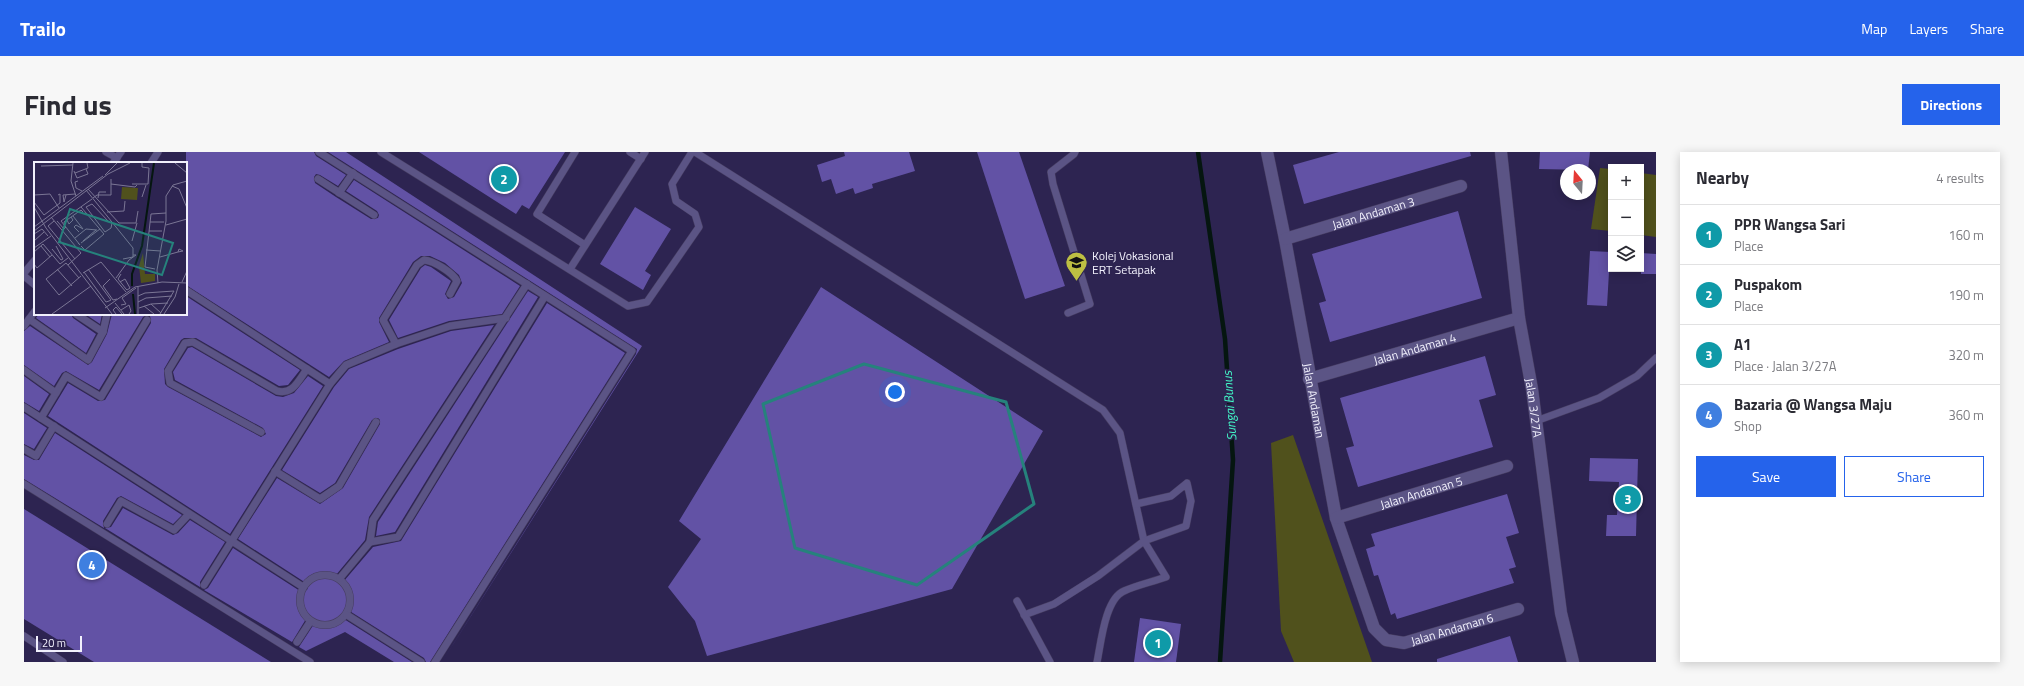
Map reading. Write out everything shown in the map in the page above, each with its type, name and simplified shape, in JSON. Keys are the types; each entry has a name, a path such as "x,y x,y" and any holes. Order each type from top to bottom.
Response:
{"street":[{"name":"Jalan Andaman","path":"1267,152 1285,238 1309,379 1336,518 1374,628 1386,640"},
{"name":"Jalan 3/27A","path":"1501,152 1519,318 1536,421 1561,613 1573,662"},
{"name":"Jalan Andaman 3","path":"1285,238 1462,186"},
{"name":"Jalan Andaman 4","path":"1309,379 1519,318"},
{"name":"Jalan Andaman 5","path":"1336,518 1507,466"},
{"name":"Jalan Andaman 6","path":"1386,640 1404,642 1518,609"}],"lane":[{"path":"106,152 117,158"},
{"path":"153,162 158,152"},
{"path":"319,152 632,351 435,662"},
{"path":"381,152 628,306 647,302 699,228 695,214 676,201 672,184 692,152"},
{"path":"575,152 537,214 586,245"},
{"path":"630,152 641,159"},
{"path":"570,269 645,152"},
{"path":"696,152 1103,410 1120,433 1144,541 1166,577 1122,591 1114,600 1110,605 1106,619 1097,662"},
{"path":"1068,314 1090,304 1053,184 1051,172 1075,152"},
{"path":"339,193 353,173"},
{"path":"318,179 374,215"},
{"path":"396,344 383,320 417,265 424,260 429,260 454,276 457,281 450,294"},
{"path":"24,273 34,261"},
{"path":"24,276 34,284"},
{"path":"340,578 370,542 373,520 527,284"},
{"path":"187,291 330,384"},
{"path":"370,542 398,537 545,296"},
{"path":"24,326 34,312"},
{"path":"78,315 103,332"},
{"path":"29,319 88,360 103,332 107,315"},
{"path":"204,585 330,384 346,365 396,344 450,326 506,318"},
{"path":"41,418 66,376 101,397 147,320"},
{"path":"261,432 170,383 168,371 185,343 193,342 277,391 284,392 291,390 307,369"},
{"path":"1536,421 1600,398 1637,376 1656,358"},
{"path":"24,370 56,393"},
{"path":"24,407 231,542 303,587"},
{"path":"275,471 320,498 331,493 339,486 376,422"},
{"path":"24,449 36,456 54,426"},
{"path":"1024,615 1054,604 1098,576 1144,541 1186,526 1191,501 1187,483 1171,496 1136,504"},
{"path":"24,484 310,662"},
{"path":"107,524 121,501 174,530 188,514"},
{"path":"328,574 340,578 348,588 351,603 347,616 337,624 322,626 310,622 303,613 300,599 303,587 313,578 328,574"},
{"path":"1017,601 1050,662"},
{"path":"347,616 421,662"},
{"path":"297,642 310,622"},
{"path":"24,636 63,662"}],"highlighted area":[{"path":"864,364 1006,402 1034,504 917,585 795,548 763,404"}],"shaded area":[{"path":"1600,168 1608,169 1608,231 1591,229"},
{"path":"1644,173 1656,175 1656,237 1644,235"},
{"path":"1293,435 1372,662 1294,662 1281,631 1271,443"}],"building":[{"path":"186,152 314,152 316,156 346,175 338,186 320,175 316,174 314,177 315,183 336,197 371,219 378,218 379,215 377,211 346,191 354,180 520,286 502,314 449,321 398,338 389,320 421,268 425,265 431,267 451,281 445,294 448,299 454,297 462,283 459,275 445,263 430,256 421,256 413,262 379,318 379,322 389,342 344,361 329,377 187,286"},
{"path":"328,152 346,152 642,346 442,662 636,354 637,349"},
{"path":"419,152 565,152 529,209 522,205 516,214"},
{"path":"844,152 909,152 915,171 872,184 873,188 855,194 853,188 836,194 831,179 822,182 817,165 845,156"},
{"path":"977,152 1019,152 1065,286 1025,299"},
{"path":"1339,152 1470,152 1471,156 1304,204 1293,165"},
{"path":"1540,152 1590,152 1589,164 1560,164 1560,169 1539,169"},
{"path":"635,207 671,229 645,271 651,275 643,290 600,264"},
{"path":"1458,211 1482,298 1330,342 1319,303 1326,301 1312,254"},
{"path":"1590,251 1608,252 1609,272 1607,306 1587,305"},
{"path":"1644,253 1656,254 1656,274 1641,274 1641,272 1644,272"},
{"path":"821,287 1043,431 952,589 707,656 695,621 668,587 701,539 679,521"},
{"path":"528,291 538,297 395,532 376,536 378,522"},
{"path":"187,297 300,370 288,385 279,386 196,338 184,338 181,340 164,369 165,384 168,387 261,437 266,434 263,428 175,380 173,372 188,348 192,347 276,396 283,397 294,393 308,376 323,386 230,534 48,416 68,383 98,401 105,400 151,323 150,316 147,315 187,315"},
{"path":"547,303 625,353 430,662 426,662 424,658 348,610 343,613 344,619 412,662 394,662 345,632 306,651 299,647 314,624 315,620 312,618 306,619 292,642 204,590 208,588 233,548 300,591 307,590 308,587 306,583 238,539 277,478 320,504 343,488 380,424 380,420 378,418 372,420 335,483 320,493 282,470 334,387 349,369 398,349 451,331 494,325 369,517 365,540 336,575 335,580 339,583 344,581 373,547 401,541"},
{"path":"38,315 72,315 73,318 96,334 86,353 36,318"},
{"path":"86,315 102,315 100,324"},
{"path":"112,315 147,315 143,317 99,390 66,371 62,373 54,386 24,365 24,331 30,326 88,365 92,362 107,334"},
{"path":"1485,356 1496,395 1479,400 1493,447 1358,487 1346,448 1354,446 1340,398"},
{"path":"24,376 49,394 39,411 24,402"},
{"path":"24,413 47,428 34,449 24,444"},
{"path":"55,433 182,515 173,524 121,496 117,498 103,521 104,528 24,479 24,455 34,460 39,460"},
{"path":"1590,458 1638,459 1636,536 1606,536 1607,515 1617,515 1619,482 1589,481"},
{"path":"1507,494 1519,533 1506,537 1516,567 1509,569 1514,583 1397,619 1395,613 1391,615 1378,575 1374,576 1366,549 1375,546 1371,534"},
{"path":"123,508 173,535 178,533 190,520 225,542 200,582 200,587 105,528 111,527"},
{"path":"24,509 271,662 94,662 24,619"},
{"path":"1140,618 1181,624 1176,662 1134,662"},
{"path":"1510,636 1518,662 1437,662 1437,659"}],"waterway":[{"name":"Sungai Bunus","path":"1198,152 1225,339 1233,460 1220,662"}],"place":[{"name":"Puspakom","path":"504,179"},
{"name":"Kolej Vokasional ERT Setapak","path":"1077,282"},
{"name":"A1","path":"1628,499"},
{"name":"Bazaria @ Wangsa Maju","path":"92,565"},
{"name":"PPR Wangsa Sari","path":"1158,643"}]}
